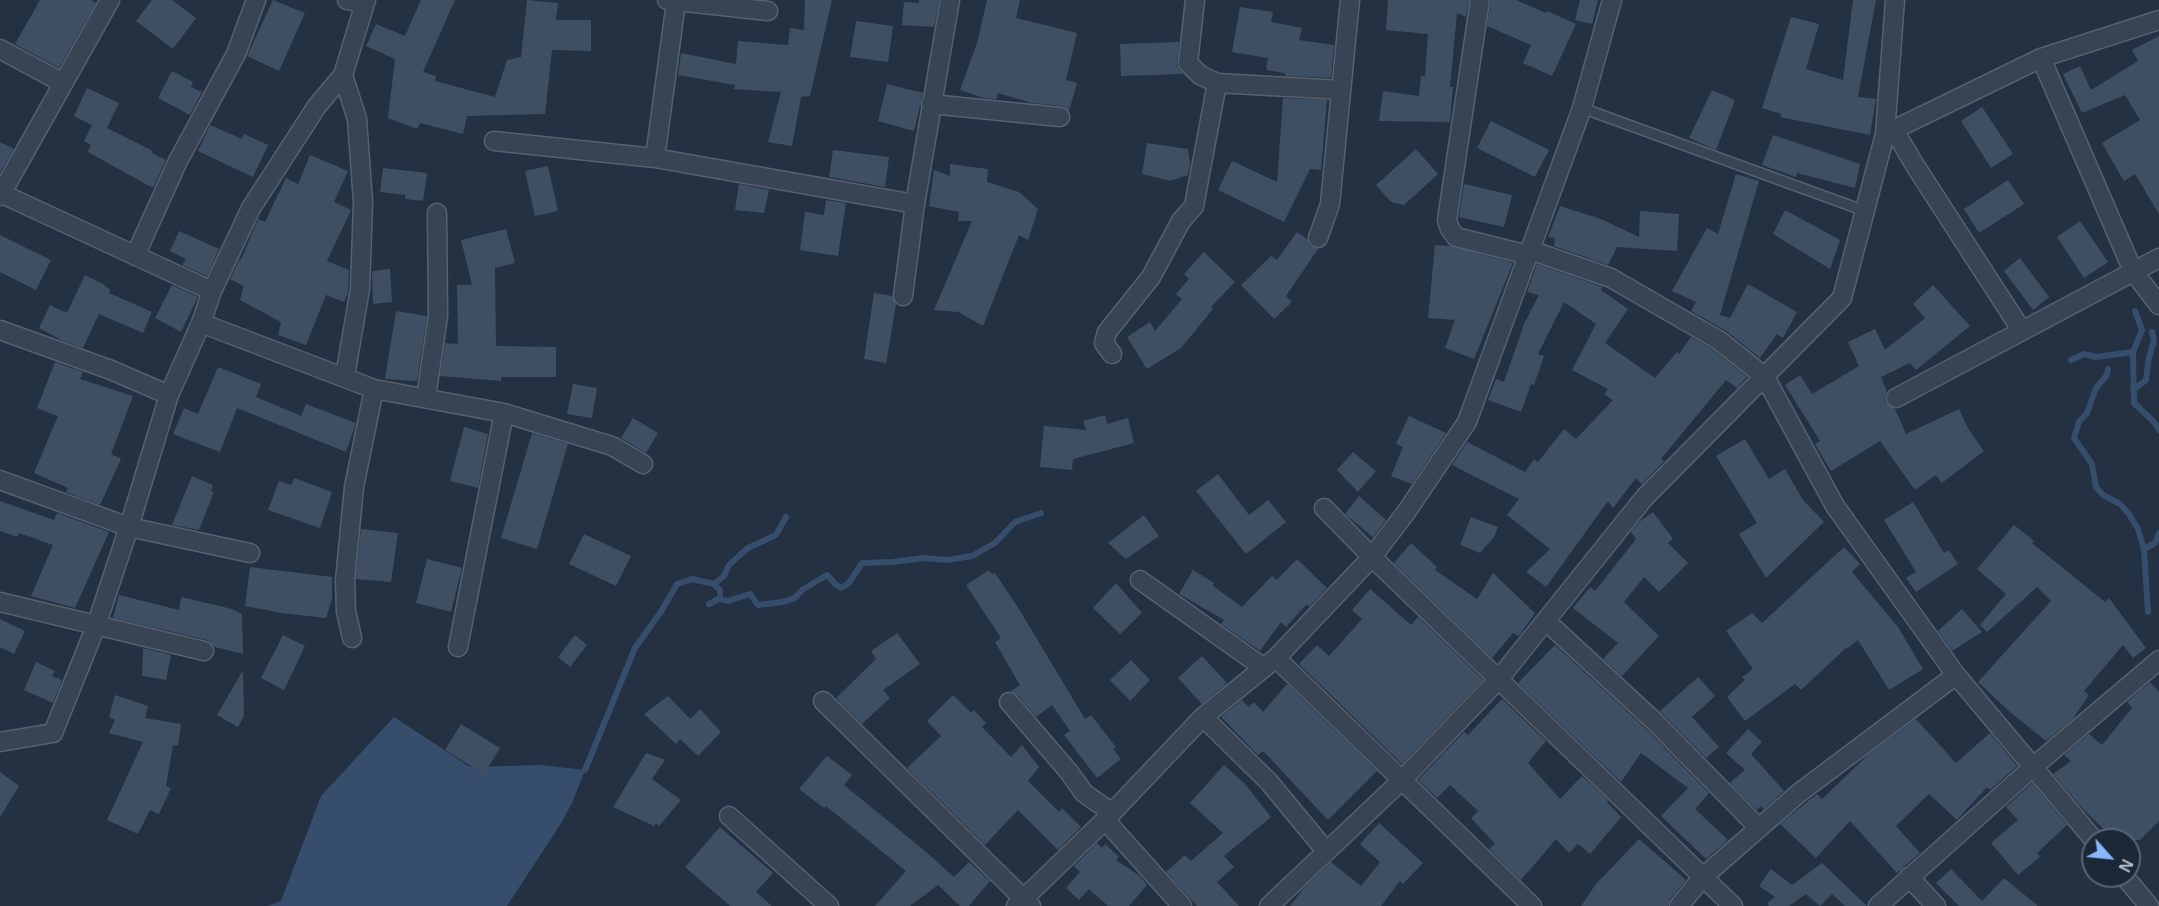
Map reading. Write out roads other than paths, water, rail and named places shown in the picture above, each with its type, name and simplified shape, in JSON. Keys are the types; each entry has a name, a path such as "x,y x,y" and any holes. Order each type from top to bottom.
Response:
{"street":[{"path":"110,0 0,194 212,291"},
{"path":"135,256 178,161 236,54 256,0"},
{"path":"903,296 915,204 950,0"},
{"path":"1195,0 1188,63 1200,75 1217,83 1341,90"},
{"path":"1318,238 1330,204 1350,0"},
{"path":"1480,0 1447,220 1456,237 1529,252 1611,278 1720,341 1765,378 1835,506 1956,675 2084,828"},
{"path":"823,701 1024,903 1203,717 1270,663 1372,557 1407,511 1467,422 1582,108 1612,0"},
{"path":"1276,904 1326,850 1402,780 1498,680 1645,497 1842,298 1865,211 1890,132 1895,0"},
{"path":"0,742 53,733 96,626 169,395 201,323 212,291 251,208 317,106 342,75 359,1"},
{"path":"655,158 672,1 768,11"},
{"path":"1890,132 2041,58 2159,20"},
{"path":"0,49 63,83"},
{"path":"2041,58 2133,271 2159,305"},
{"path":"342,75 357,119 363,202 360,289 345,376"},
{"path":"1112,354 1104,343 1107,332 1151,277 1181,221 1194,206 1217,83"},
{"path":"931,104 1060,117"},
{"path":"1890,132 1916,167 2022,331"},
{"path":"494,141 655,158 915,204"},
{"path":"426,397 438,316 437,213"},
{"path":"1896,398 2159,258"},
{"path":"201,323 374,388 504,413 612,446 644,464"},
{"path":"0,330 111,370 169,395"},
{"path":"352,638 346,610 345,581 354,487 374,388"},
{"path":"458,647 504,413"},
{"path":"0,480 129,527 250,554"},
{"path":"1324,508 1498,680 1734,906"},
{"path":"1140,580 1270,663 1402,780 1532,906"},
{"path":"0,602 204,651"},
{"path":"1546,621 1654,721 1759,828"},
{"path":"1878,906 2032,767 2155,669"},
{"path":"1679,906 1703,877 1799,793 1956,675"},
{"path":"1009,702 1182,906"},
{"path":"1203,717 1269,782 1326,850"},
{"path":"729,816 829,906"},
{"path":"1909,877 1936,906"},
{"path":"2134,888 2149,906"}],"lane":[{"path":"1582,108 1865,211"}],"water":[{"path":"394,717 470,767 541,765 585,770 572,803 560,825 507,906 267,906 281,901 321,796"}],"waterway":[{"path":"2135,311 2142,330 2133,352 2134,403 2159,430"},
{"path":"2133,390 2146,380 2154,341 2152,332"},
{"path":"2071,360 2084,354 2096,357 2133,352"},
{"path":"2108,369 2107,375 2096,388 2087,413 2079,422 2074,438 2092,464 2096,487 2103,495 2120,504 2129,514 2138,529 2144,549"},
{"path":"714,584 720,590 720,598 723,600 728,601 750,594 758,605 783,602 795,598 802,590 827,575 841,588 849,583 862,563 923,558 947,560 972,556 995,543 1015,522 1041,513"},
{"path":"585,770 635,648 677,584 692,579 714,584 724,576 729,565 748,548 776,535 786,517"},
{"path":"2148,612 2144,549 2155,543 2159,533"},
{"path":"709,604 720,598"}]}
